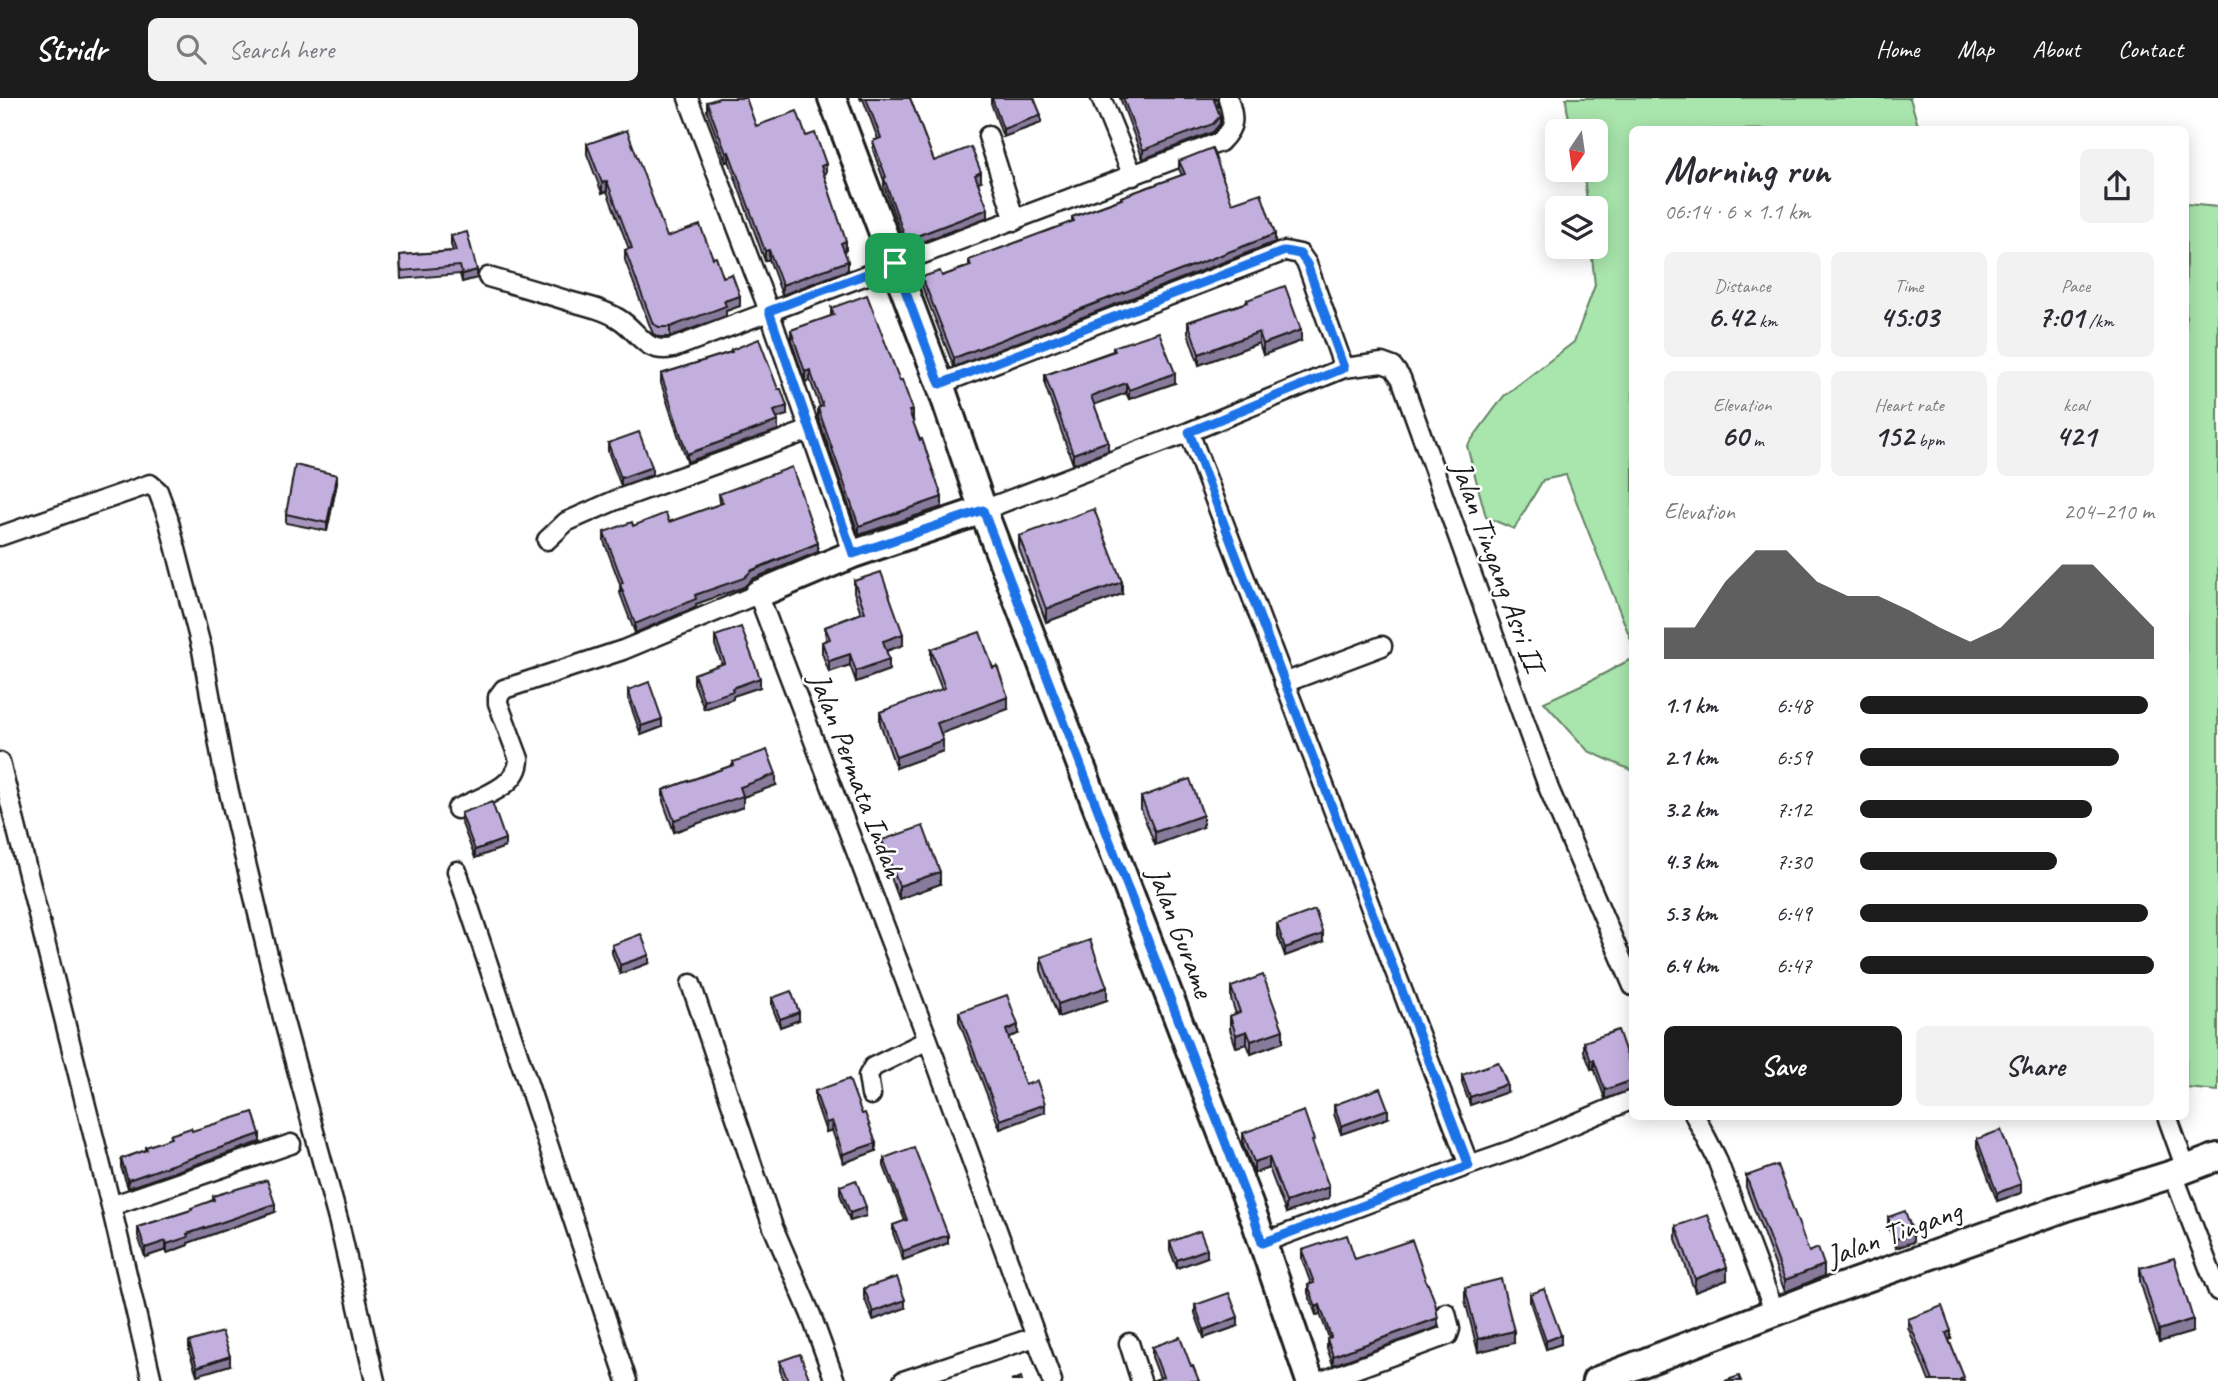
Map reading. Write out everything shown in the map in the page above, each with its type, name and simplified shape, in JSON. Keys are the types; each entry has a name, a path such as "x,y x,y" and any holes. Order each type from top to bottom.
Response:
{"street":[{"path":"688,98 769,311 853,554"},
{"name":"Jalan Gurame","path":"832,98 940,384 983,510 1245,1194 1310,1381"},
{"path":"1101,98 1133,176"},
{"path":"488,277 602,311 617,318 645,343 659,349 673,348 1220,142 1233,125 1228,98"},
{"path":"988,136 1015,221"},
{"path":"940,384 1285,251 1300,254 1307,264 1344,368"},
{"name":"Jalan Tingang Asri II","path":"983,510 1189,432 1344,368 1382,363 1393,367 1401,378 1549,789 1629,977"},
{"path":"547,540 566,522 616,500 810,430"},
{"path":"1189,432 1469,1166"},
{"path":"0,536 150,484 158,491 205,660 223,767 283,1018 339,1223 375,1381"},
{"path":"457,809 509,782 519,767 519,759 498,703 503,689 623,650 853,554 983,510"},
{"name":"Jalan Permata Indah","path":"758,594 928,1040 1052,1381"},
{"path":"1284,683 1382,646"},
{"path":"0,762 152,1381"},
{"path":"457,871 627,1381"},
{"path":"691,984 773,1227 811,1315 835,1381"},
{"path":"871,1095 868,1076 873,1067 928,1040"},
{"path":"1262,1243 1518,1148 1629,1101"},
{"path":"1697,1120 1716,1157 1775,1313"},
{"path":"2168,1120 2179,1171 2218,1291"},
{"path":"111,1206 291,1144"},
{"name":"Jalan Tingang","path":"1597,1381 1960,1244 2218,1157"},
{"path":"1322,1381 1448,1335 1450,1329 1446,1313"},
{"path":"903,1381 1035,1337"},
{"path":"1129,1343 1141,1381"}],"green space":[{"path":"1566,98 1910,98 1918,126 1629,126 1629,635 1566,475 1543,480 1514,529 1486,517 1467,446 1504,396 1574,342 1595,285 1592,259 1608,259 1608,196 1586,196 1585,182 1608,182 1608,119 1569,119"},
{"path":"2189,204 2218,207 2218,1091 2189,1088"},
{"path":"1629,660 1629,769 1588,751 1544,702"}],"building":[{"path":"719,98 746,98 756,126 797,111 806,136 815,133 826,164 821,166 846,241 841,243 848,261 782,285 769,250 765,251 729,152 726,153 707,102"},
{"path":"866,98 910,98 934,161 971,147 981,172 975,175 988,209 906,240 873,141 881,138"},
{"path":"992,98 1034,98 1041,115 1003,129"},
{"path":"1123,98 1218,98 1214,100 1220,116 1213,124 1143,150"},
{"path":"627,130 667,237 700,225 723,277 732,274 740,296 724,301 726,306 670,327 653,324 625,250 632,248 607,181 602,183 587,144"},
{"path":"1212,148 1232,203 1261,193 1275,234 954,358 922,277 940,271 942,276 971,266 969,260 1074,221 1072,217 1185,174 1179,161"},
{"path":"467,232 477,270 462,274 460,266 401,271 400,255 456,251 451,236"},
{"path":"1285,286 1301,330 1263,344 1259,332 1199,354 1188,322 1248,302 1247,300"},
{"path":"867,295 900,381 902,380 913,410 909,411 920,440 922,439 942,497 859,526 818,408 823,406 810,370 805,372 791,330 834,315 831,308"},
{"path":"1159,332 1175,373 1129,390 1126,383 1091,396 1108,441 1073,454 1045,375 1115,351 1113,347"},
{"path":"759,339 787,406 774,411 778,421 687,454 661,374 732,352 731,350"},
{"path":"639,432 652,467 621,478 608,443"},
{"path":"295,465 337,475 327,523 286,514"},
{"path":"792,467 818,543 752,570 744,578 695,595 696,599 635,624 604,532 632,522 633,526 666,513 669,522 723,503 719,494"},
{"path":"1094,509 1122,582 1046,609 1019,536"},
{"path":"881,572 903,634 883,641 889,659 856,671 850,654 829,661 822,642 830,639 825,627 865,612 854,581"},
{"path":"741,627 760,678 704,701 694,674 725,663 715,636"},
{"path":"980,632 993,668 997,666 1008,697 937,723 943,740 896,757 880,712 945,688 931,649"},
{"path":"649,682 662,719 641,726 628,690"},
{"path":"767,750 776,774 740,787 743,796 674,820 663,790 734,765 733,762"},
{"path":"1190,779 1203,815 1155,832 1141,797"},
{"path":"492,802 505,839 475,850 461,813"},
{"path":"923,826 940,872 899,886 882,840"},
{"path":"1315,910 1323,934 1285,948 1277,924"},
{"path":"641,934 649,955 620,965 612,945"},
{"path":"1090,940 1107,987 1058,1004 1041,957"},
{"path":"1263,975 1283,1030 1251,1041 1247,1031 1236,1035 1230,1016 1240,1012 1231,987"},
{"path":"791,991 799,1012 780,1019 772,998"},
{"path":"1007,995 1018,1025 1006,1030 1025,1085 1037,1081 1045,1104 1000,1120 959,1012"},
{"path":"1618,1030 1629,1062 1629,1081 1605,1090 1584,1042"},
{"path":"1498,1062 1507,1084 1470,1097 1462,1075"},
{"path":"849,1079 876,1143 843,1154 832,1121 826,1123 815,1091"},
{"path":"1380,1088 1388,1109 1341,1126 1334,1105"},
{"path":"1304,1111 1329,1187 1286,1202 1269,1157 1254,1162 1243,1133"},
{"path":"253,1112 260,1134 128,1180 121,1159 147,1150 146,1147 171,1138 170,1135"},
{"path":"2001,1130 2021,1184 1997,1193 1977,1139"},
{"path":"914,1147 948,1235 903,1251 893,1225 907,1220 884,1158"},
{"path":"1777,1165 1809,1252 1818,1248 1824,1265 1785,1280 1746,1176"},
{"path":"267,1180 275,1204 187,1234 188,1237 145,1248 138,1227 192,1210 191,1208 214,1200 213,1196"},
{"path":"856,1180 866,1207 850,1213 840,1186"},
{"path":"1905,1211 1913,1233 1896,1239 1888,1217"},
{"path":"1708,1215 1727,1267 1695,1279 1676,1226"},
{"path":"1200,1231 1207,1249 1177,1260 1170,1242"},
{"path":"1347,1235 1355,1259 1412,1240 1435,1302 1438,1318 1333,1356 1327,1339 1331,1337 1320,1305 1316,1307 1308,1285 1314,1283 1302,1250"},
{"path":"2174,1258 2193,1319 2159,1330 2140,1268"},
{"path":"897,1277 905,1300 873,1312 864,1288"},
{"path":"1501,1279 1514,1331 1478,1339 1465,1288"},
{"path":"1544,1289 1561,1335 1546,1341 1530,1294"},
{"path":"1229,1293 1238,1317 1204,1330 1195,1305"},
{"path":"1942,1306 1951,1331 1946,1333 1964,1377 1957,1381 1933,1381 1908,1319"},
{"path":"222,1332 230,1356 197,1367 189,1342"},
{"path":"1180,1337 1199,1381 1151,1381 1163,1377 1152,1347"},
{"path":"800,1354 810,1381 788,1381 780,1361"},
{"path":"1739,1376 1741,1381 1725,1381"}],"route":[{"path":"1285,251 1300,254 1307,264 1344,368 1189,432 1469,1166 1262,1243 983,510 853,554 769,311 895,263 940,384 1269,256 1285,251"}]}
